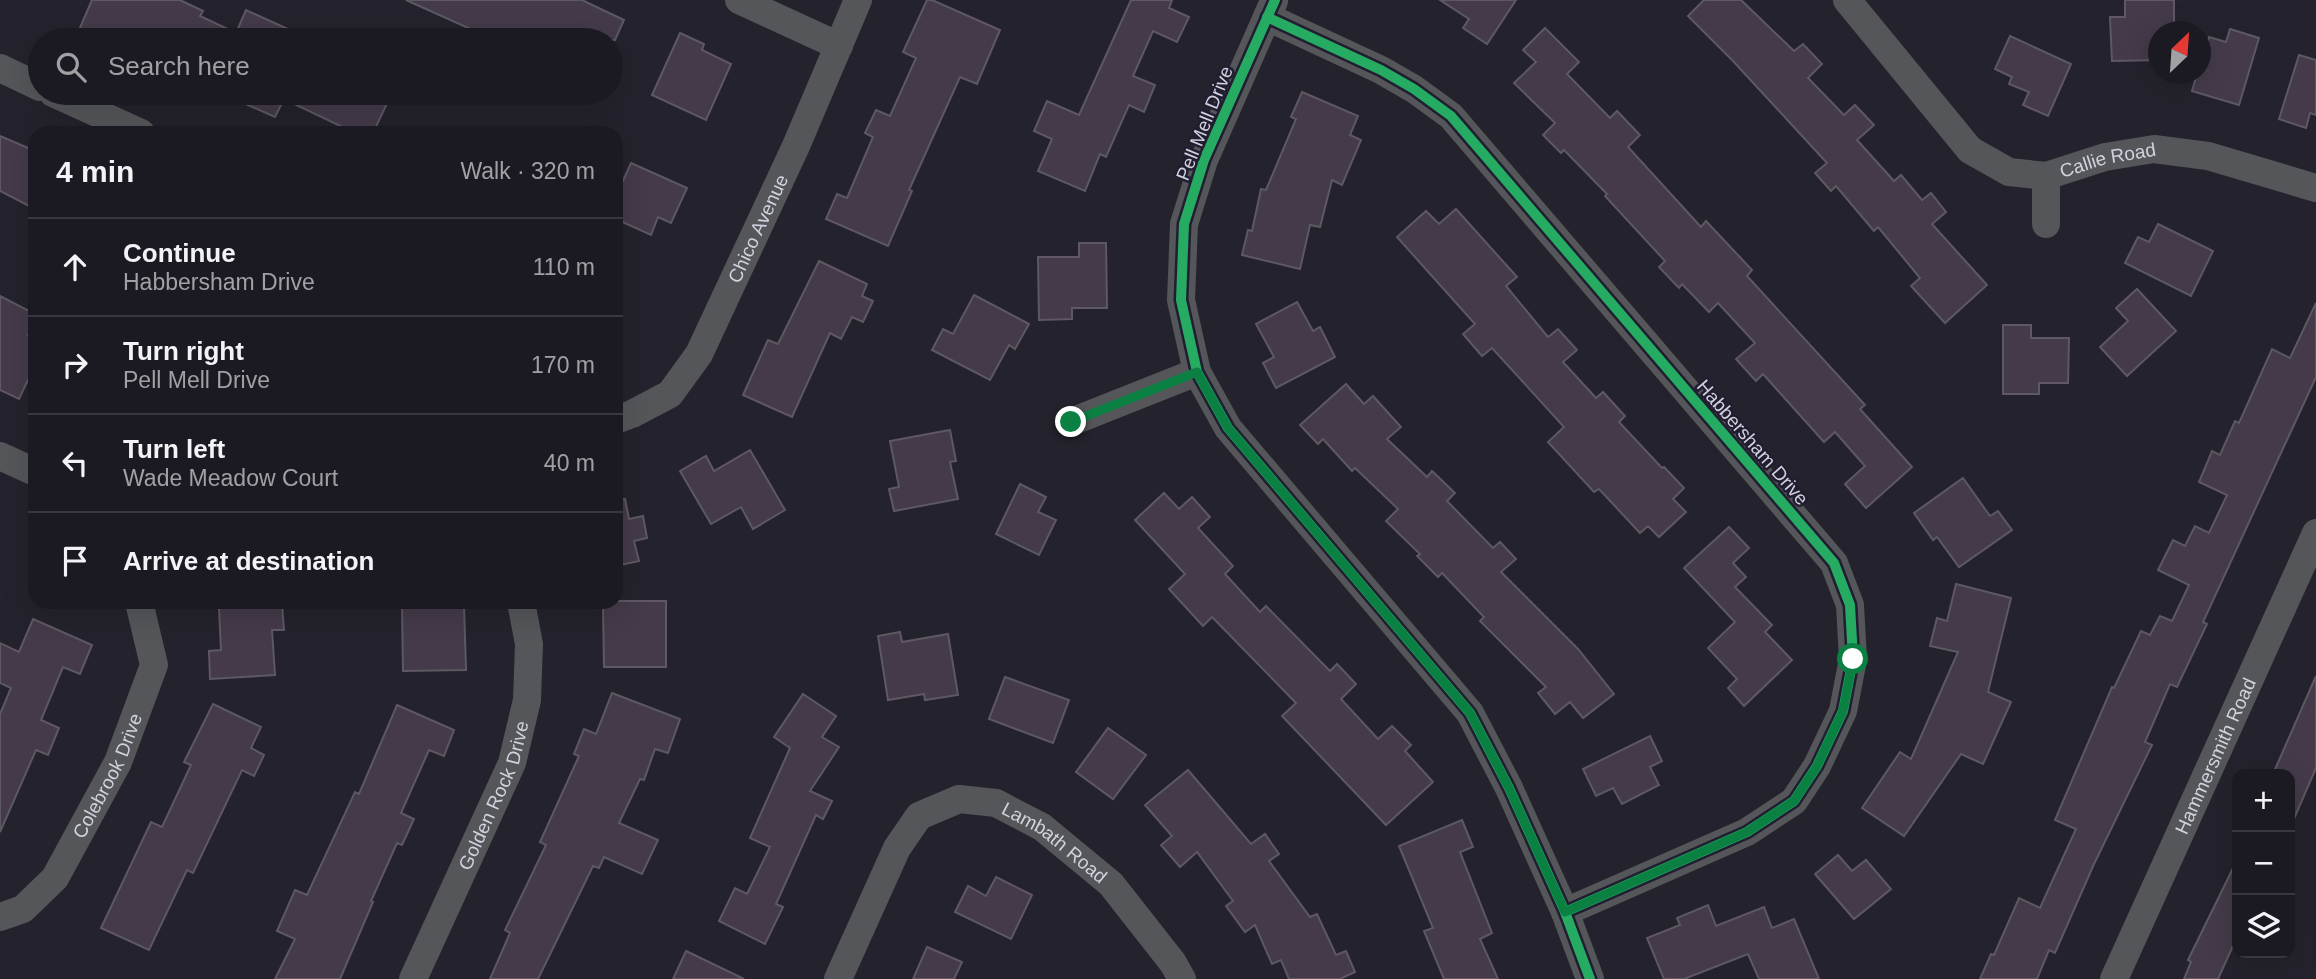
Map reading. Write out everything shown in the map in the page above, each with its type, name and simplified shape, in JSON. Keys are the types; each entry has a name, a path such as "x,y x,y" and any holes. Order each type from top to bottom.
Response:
{"street":[{"path":"739,0 839,46"},
{"name":"Chico Avenue","path":"623,417 670,394 699,354 796,146 858,0"},
{"name":"Callie Road","path":"1847,0 1970,150 2009,172 2046,176 2105,157 2154,149 2208,156 2316,188"},
{"name":"Pell Mell Drive","path":"1271,8 1204,160 1184,224 1181,300 1197,372 1228,428 1470,713 1509,788 1565,912 1590,979"},
{"name":"Habbersham Drive","path":"1271,8 1414,89 1451,116 1834,563 1850,605 1853,659 1843,711 1817,766 1794,801 1747,832 1565,912"},
{"path":"0,68 28,81"},
{"path":"79,105 126,126"},
{"path":"2046,176 2046,224"},
{"path":"1071,422 1197,372"},
{"path":"0,456 28,469"},
{"name":"Hammersmith Road","path":"2113,979 2316,533"},
{"name":"Colebrook Drive","path":"0,917 23,909 55,878 118,762 154,665 141,609"},
{"name":"Golden Rock Drive","path":"413,979 512,763 527,700 529,644 522,609"},
{"name":"Lambath Road","path":"838,979 897,848 919,816 959,799 996,803 1042,827 1111,884 1173,962 1182,979"}],"building":[{"path":"92,0 180,0 203,11 200,16 225,28 80,28"},
{"path":"406,0 582,0 624,20 620,28 468,28"},
{"path":"927,0 1000,30 977,84 960,77 909,190 912,191 888,246 826,219 837,194 847,198 873,137 865,133 876,110 890,116 916,58 903,52"},
{"path":"1131,0 1172,0 1169,8 1189,17 1177,42 1153,31 1133,76 1155,85 1144,112 1129,105 1106,157 1100,154 1085,191 1038,171 1052,139 1034,131 1047,101 1079,115"},
{"path":"1440,0 1516,0 1487,44 1463,28 1469,19"},
{"path":"1704,0 1741,0 1794,51 1803,44 1822,64 1808,78 1844,115 1855,105 1874,125 1857,140 1894,181 1901,175 1922,200 1931,193 1946,212 1932,224 1987,285 1945,323 1911,286 1920,278 1878,227 1874,231 1836,186 1831,191 1815,173 1827,163 1688,16"},
{"path":"2125,0 2174,0 2174,21 2148,21 2148,60 2112,61 2110,17 2125,17"},
{"path":"246,10 286,28 238,28"},
{"path":"1545,28 1579,62 1567,74 1610,118 1617,111 1640,135 1628,147 1701,227 1706,221 1752,270 1747,276 1865,405 1860,409 1912,467 1866,508 1845,484 1865,466 1835,432 1824,442 1763,374 1756,381 1736,359 1755,343 1718,303 1709,312 1682,284 1679,288 1659,267 1665,261 1605,196 1607,194 1564,150 1561,153 1543,135 1555,123 1514,83 1536,62 1523,50"},
{"path":"2230,29 2259,38 2239,105 2192,91 2194,84 2211,84 2211,38 2226,42"},
{"path":"680,33 704,44 702,50 731,64 706,120 652,95"},
{"path":"2010,36 2071,64 2048,116 2023,105 2029,92 2009,84 2012,77 1995,69"},
{"path":"2299,55 2316,60 2316,115 2310,113 2306,128 2279,119"},
{"path":"1302,92 1358,116 1350,135 1361,140 1342,185 1332,180 1320,227 1310,225 1300,269 1242,255 1248,230 1252,231 1261,189 1266,190 1296,119 1291,117"},
{"path":"248,105 281,105 275,117"},
{"path":"297,105 386,105 376,126 340,126"},
{"path":"0,136 28,148 28,205 0,191"},
{"path":"631,163 687,188 671,223 658,217 651,235 623,222 623,181"},
{"path":"1456,209 1517,277 1506,286 1548,337 1558,329 1577,350 1563,362 1596,398 1603,392 1625,416 1619,422 1684,488 1673,499 1686,512 1659,537 1648,526 1640,533 1599,489 1594,492 1548,442 1564,427 1492,348 1482,356 1463,334 1475,324 1397,237 1426,211 1439,224"},
{"path":"2158,224 2213,251 2191,296 2125,263 2138,237 2149,242"},
{"path":"1079,243 1106,243 1107,308 1072,308 1072,319 1039,320 1038,257 1079,257"},
{"path":"819,261 867,284 862,296 873,301 863,322 852,317 841,339 830,333 792,417 743,395 768,340 778,344"},
{"path":"2137,289 2176,331 2127,376 2100,347 2128,321 2116,308"},
{"path":"974,295 1029,324 1015,349 1009,345 990,380 932,350 943,329 953,334"},
{"path":"0,296 28,310 28,380 19,399 0,390"},
{"path":"1297,302 1313,331 1320,327 1335,357 1276,388 1263,363 1274,357 1256,324"},
{"path":"2316,303 2316,377 2203,622 2207,624 2177,687 2170,684 2145,742 2152,745 2094,864 2055,953 2049,950 2037,979 1980,979 1991,954 1994,955 2019,898 2040,908 2076,829 2055,820 2112,687 2114,688 2141,631 2150,635 2160,616 2172,621 2189,585 2158,570 2173,540 2185,546 2195,526 2209,533 2227,495 2199,482 2212,451 2220,455 2235,421 2239,423 2272,349 2290,358"},
{"path":"2003,325 2031,325 2031,338 2069,338 2068,383 2039,383 2039,394 2003,394"},
{"path":"1346,384 1364,404 1373,396 1401,427 1387,439 1427,477 1432,471 1455,493 1447,501 1493,548 1500,542 1516,559 1501,572 1578,649 1614,694 1583,718 1570,702 1555,714 1538,693 1546,687 1480,621 1484,617 1442,573 1438,577 1417,556 1420,554 1386,521 1398,509 1355,468 1352,471 1323,439 1318,444 1300,425"},
{"path":"950,430 956,461 950,462 958,499 894,511 889,489 899,487 890,441"},
{"path":"750,450 785,510 753,529 741,507 711,524 680,471 706,456 714,471"},
{"path":"1963,478 1990,516 1998,511 2012,530 1959,567 1937,537 1933,540 1914,513"},
{"path":"1020,484 1046,497 1038,512 1056,520 1039,555 996,534"},
{"path":"1164,493 1179,509 1192,497 1210,517 1198,528 1233,566 1225,574 1260,612 1266,606 1330,671 1337,664 1356,684 1341,699 1378,739 1392,726 1411,745 1405,751 1433,782 1386,825 1282,716 1296,703 1212,617 1203,626 1169,589 1185,574 1135,520"},
{"path":"623,499 629,519 643,516 647,538 634,541 639,561 623,564"},
{"path":"1729,527 1749,548 1733,563 1746,577 1735,587 1772,625 1765,632 1792,660 1744,706 1728,688 1737,679 1708,648 1735,622 1684,568"},
{"path":"1956,584 2011,598 1988,692 2011,702 1983,764 1961,754 1904,836 1862,808 1900,752 1911,759 1958,652 1930,646 1937,618 1947,621"},
{"path":"623,601 666,601 666,667 604,667 603,609 623,609"},
{"path":"219,609 282,609 284,630 272,630 275,675 210,679 209,651 221,650"},
{"path":"402,609 464,609 466,670 403,671"},
{"path":"33,619 92,645 80,674 63,667 41,720 59,728 48,755 36,750 0,832 0,714 11,688 0,683 0,643 19,652"},
{"path":"900,632 902,642 948,634 958,695 925,700 924,694 888,700 878,636"},
{"path":"2316,676 2316,768 2295,816 2295,769 2275,769"},
{"path":"1005,677 1069,700 1053,743 989,719"},
{"path":"612,693 680,719 668,753 655,749 644,780 640,779 619,823 658,840 642,874 604,857 599,868 593,866 538,979 490,979 510,933 505,930 546,845 540,842 579,756 574,754 584,729 596,734"},
{"path":"803,694 836,716 822,737 839,747 810,791 832,801 823,819 816,815 776,904 783,907 765,944 719,921 735,888 747,894 770,847 750,838 790,748 774,737"},
{"path":"213,704 261,727 251,748 264,755 254,776 242,770 193,873 187,870 149,950 101,928 151,822 162,827 191,765 184,762"},
{"path":"397,705 454,730 444,756 429,750 401,813 414,819 402,845 397,843 340,979 275,979 295,939 277,931 295,890 307,895 355,792 359,794"},
{"path":"1108,728 1146,755 1113,799 1076,772"},
{"path":"1650,736 1662,761 1650,767 1659,785 1622,804 1613,788 1596,796 1583,769"},
{"path":"1188,770 1251,844 1265,834 1279,854 1269,861 1310,917 1317,914 1336,955 1346,951 1355,972 1340,979 1289,979 1281,960 1272,964 1255,925 1245,932 1226,906 1233,901 1197,852 1180,867 1161,845 1172,836 1145,805"},
{"path":"1462,820 1473,847 1460,852 1492,933 1480,939 1498,979 1444,979 1424,931 1433,928 1399,846"},
{"path":"1838,855 1852,871 1866,860 1891,889 1854,919 1815,874"},
{"path":"2232,870 2232,948 2218,979 2184,979 2191,962 2188,960"},
{"path":"996,877 1032,895 1011,939 955,912 968,886 986,896"},
{"path":"1708,905 1716,926 1764,907 1772,928 1794,919 1819,979 1759,979 1748,954 1684,979 1664,979 1647,938 1680,925 1677,918"},
{"path":"927,947 962,962 954,979 913,979"},
{"path":"686,951 744,979 673,979"}],"cycle path":[{"path":"1275,0 1204,160 1184,224 1181,300 1197,372 1228,428 1470,713 1509,788 1565,912 1590,979"},
{"path":"1267,17 1381,70 1414,89 1451,116 1834,563 1850,605 1853,659 1843,711 1817,766 1794,801 1747,832 1565,912"}],"route":[{"path":"1071,422 1197,372 1228,428 1470,713 1509,788 1565,912 1747,832 1794,801 1817,766 1843,711 1853,659"}]}
